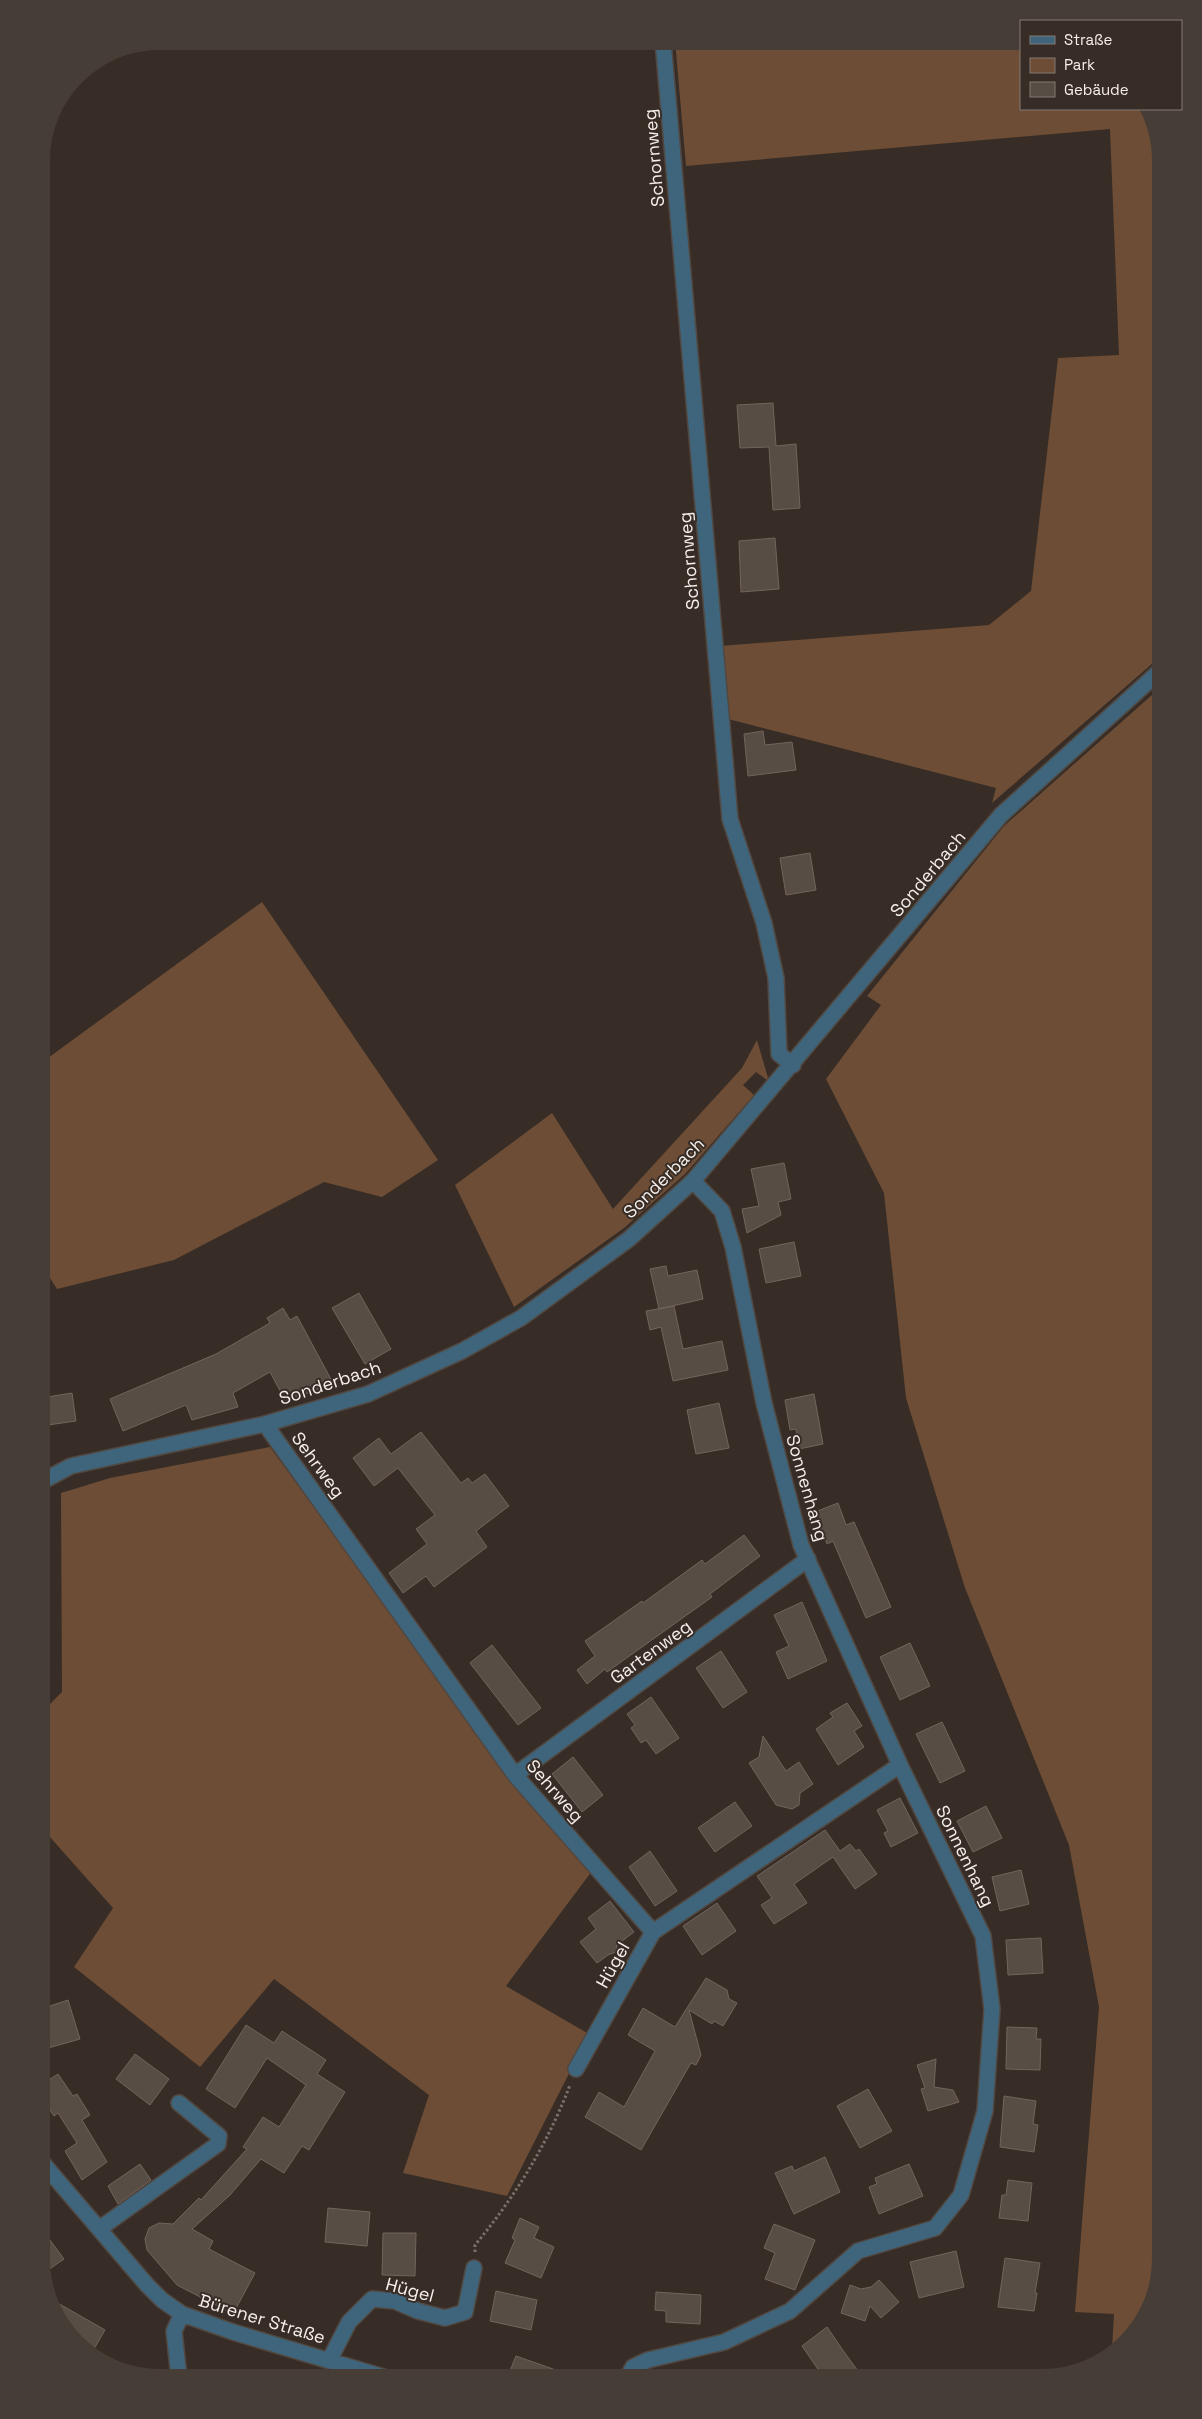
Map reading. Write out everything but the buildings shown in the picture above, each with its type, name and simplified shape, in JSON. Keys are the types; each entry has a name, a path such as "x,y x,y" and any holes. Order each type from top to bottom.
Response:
{"street":[{"name":"Schornweg","path":"664,50 730,819 764,923 776,978 779,1054 793,1065"},
{"name":"Sonderbach","path":"50,1477 71,1466 265,1424 368,1394 462,1351 521,1318 629,1239 693,1181 793,1065 1001,815 1152,678"},
{"name":"Sonnenhang","path":"632,2369 648,2360 724,2342 790,2311 858,2251 935,2228 961,2195 985,2111 992,2009 983,1936 900,1765 801,1545 764,1404 732,1247 722,1211 693,1181"},
{"name":"Sehrweg","path":"265,1424 515,1775 653,1932"},
{"name":"Gartenweg","path":"515,1775 808,1559"},
{"path":"653,1932 900,1765"},
{"name":"Hügel","path":"576,2069 653,1932"},
{"path":"99,2229 218,2144 219,2136 179,2103"},
{"name":"Bürener Straße","path":"50,2172 147,2285 162,2300 182,2314 233,2332 359,2369"},
{"name":"Hügel","path":"330,2359 349,2322 372,2299 395,2301 418,2311 445,2318 465,2312 474,2268"},
{"path":"178,2369 174,2331 182,2314"}],"path":[{"path":"474,2268 476,2245 505,2208 556,2121 576,2069"}],"green space":[{"path":"676,50 1020,50 1020,110 1140,110 1144,118 1152,153 1152,664 992,803 996,788 728,719 720,646 989,625 1031,591 1058,358 1119,355 1110,129 686,166"},
{"path":"1152,695 1152,2266 1150,2280 1141,2308 1125,2331 1112,2343 1114,2314 1075,2312 1099,2007 1069,1845 965,1588 906,1398 884,1193 826,1079 881,1005 867,996 1004,826"},
{"path":"262,902 438,1160 382,1197 324,1182 174,1260 57,1289 50,1278 50,1056"},
{"path":"757,1040 767,1080 756,1072 743,1085 754,1095 685,1174 624,1228 514,1307 455,1185 552,1113 613,1209 742,1068"},
{"path":"270,1447 509,1775 592,1871 506,1986 589,2034 507,2196 403,2173 429,2095 274,1979 200,2067 74,1967 113,1908 50,1837 50,1704 62,1692 61,1493 110,1478"}]}
